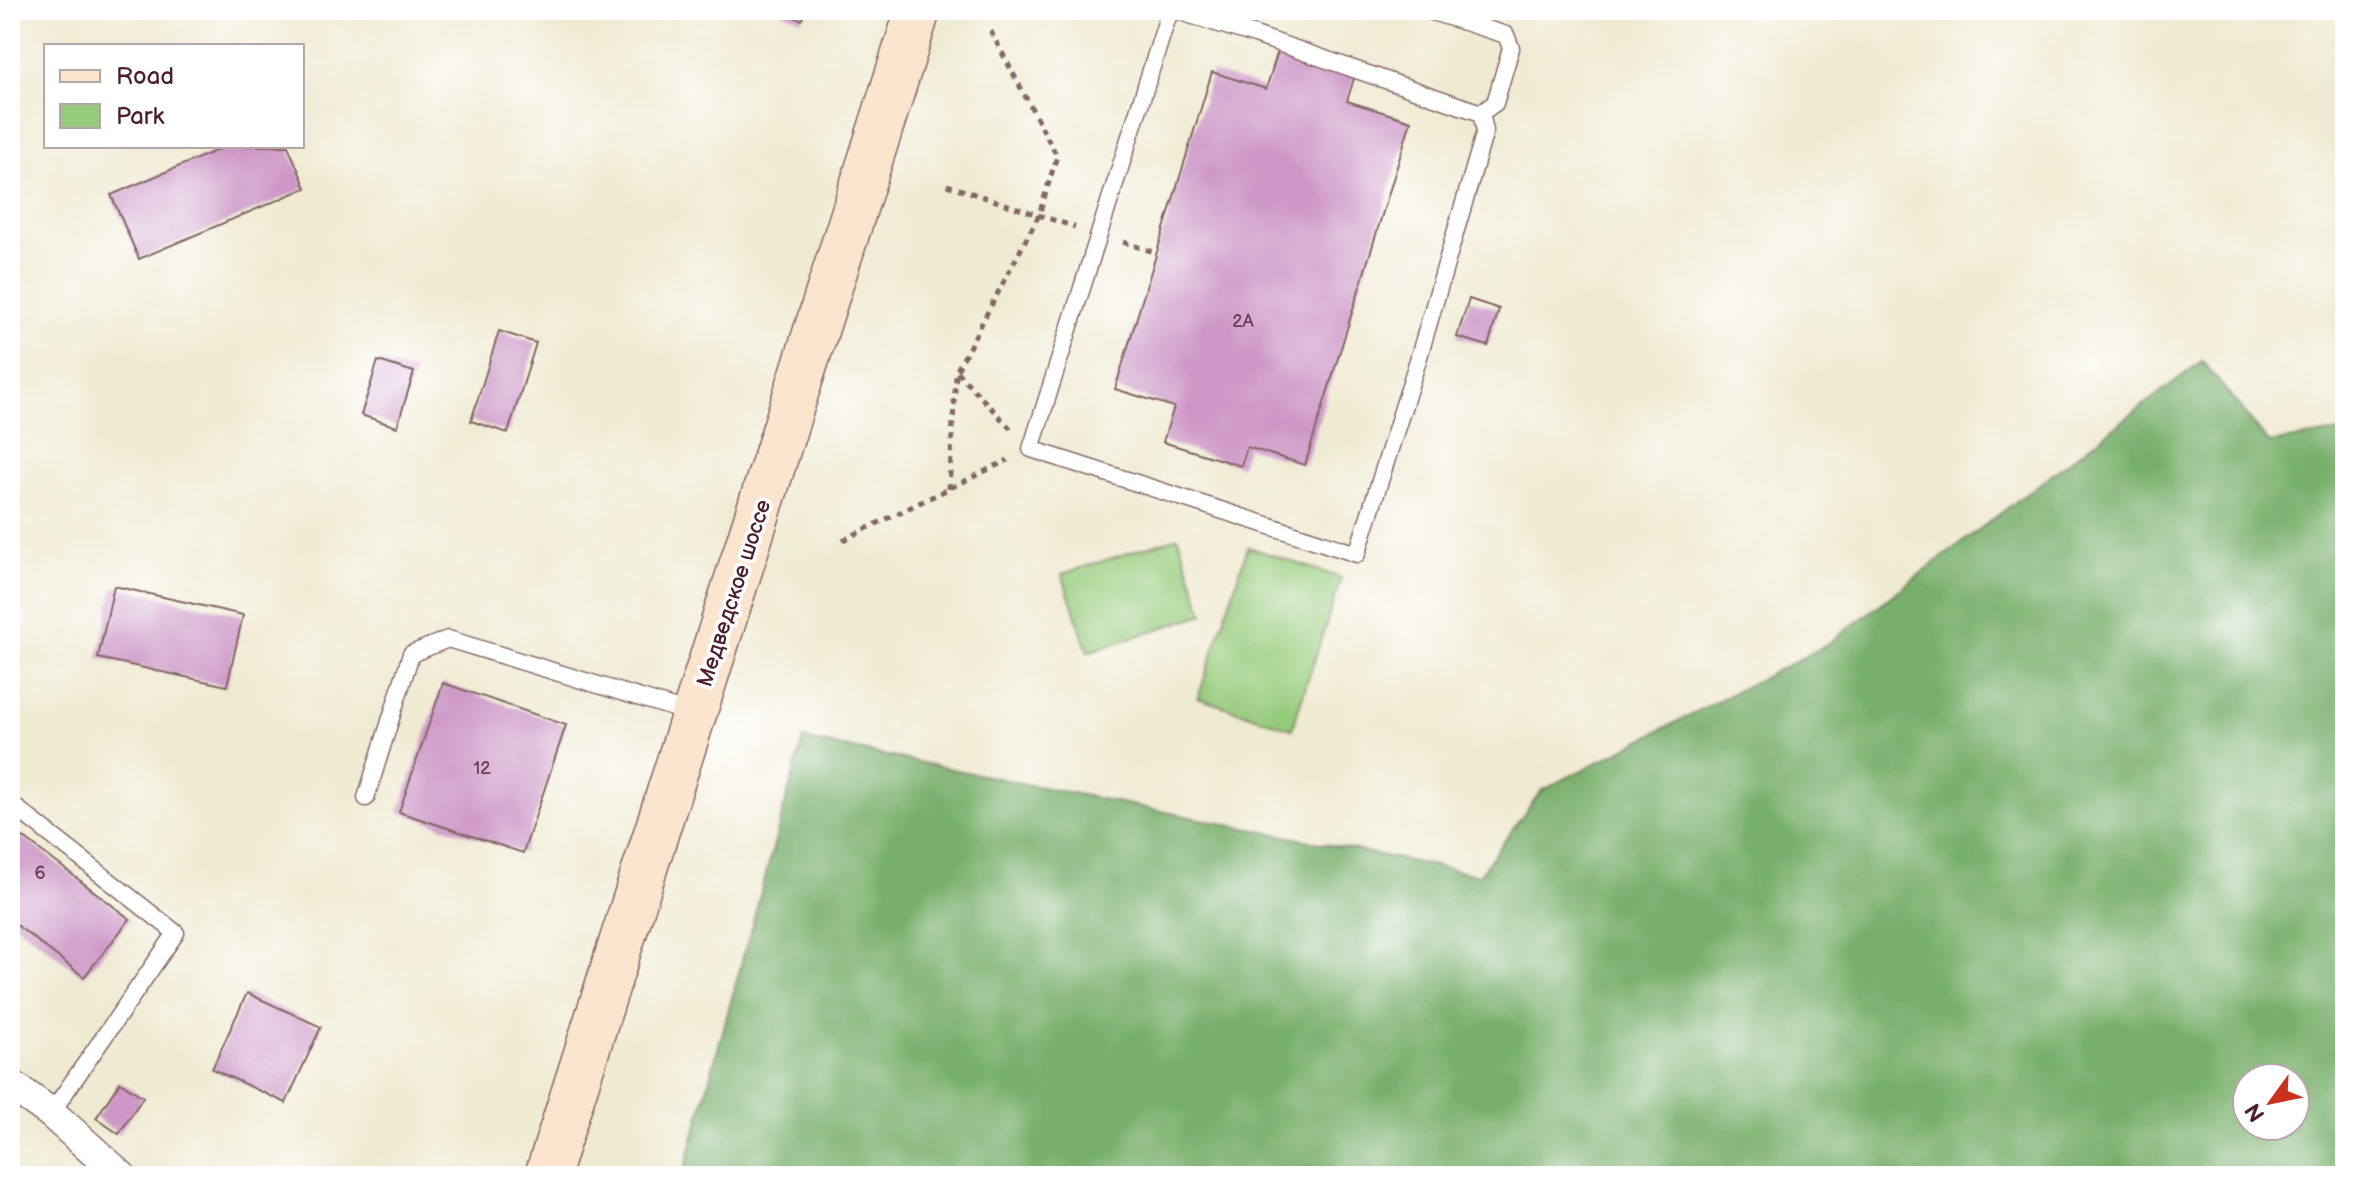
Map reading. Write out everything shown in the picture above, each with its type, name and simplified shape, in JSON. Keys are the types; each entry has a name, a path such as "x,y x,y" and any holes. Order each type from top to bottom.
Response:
{"main road":[{"name":"Медведское шоссе","path":"547,1176 918,10"}],"street":[{"path":"10,1084 51,1113 121,1176"}],"lane":[{"path":"1172,10 1255,35 1481,113 1485,131 1357,554 1031,449 1172,10"},
{"path":"1426,10 1506,35 1511,48 1495,103 1481,113"},
{"path":"366,798 411,654 448,639 694,715"},
{"path":"10,803 176,933 51,1113"}],"path":[{"path":"949,489 956,372 1039,215 1057,156 989,28"},
{"path":"947,185 1157,253"},
{"path":"843,540 1031,449 956,372"}],"green space":[{"path":"2202,361 2269,443 2345,431 2345,1176 683,1176 803,739 1479,875 1541,791 1825,646"},
{"path":"1178,537 1204,614 1088,652 1062,574"},
{"path":"1248,547 1341,578 1292,729 1198,698"}],"building":[{"path":"776,10 805,10 802,20"},
{"path":"1279,48 1356,72 1347,101 1411,121 1305,465 1247,447 1241,466 1163,442 1174,407 1115,389 1212,72 1266,89"},
{"path":"222,148 289,148 306,188 139,259 111,195"},
{"path":"1469,299 1499,309 1488,346 1457,337"},
{"path":"499,331 536,343 508,433 471,421"},
{"path":"378,361 414,372 397,427 361,415"},
{"path":"114,586 243,615 227,686 98,658"},
{"path":"443,683 566,725 523,853 399,812"},
{"path":"10,827 130,919 84,977 10,920"},
{"path":"247,993 321,1027 286,1103 212,1069"},
{"path":"120,1082 143,1097 119,1134 96,1118"}]}
